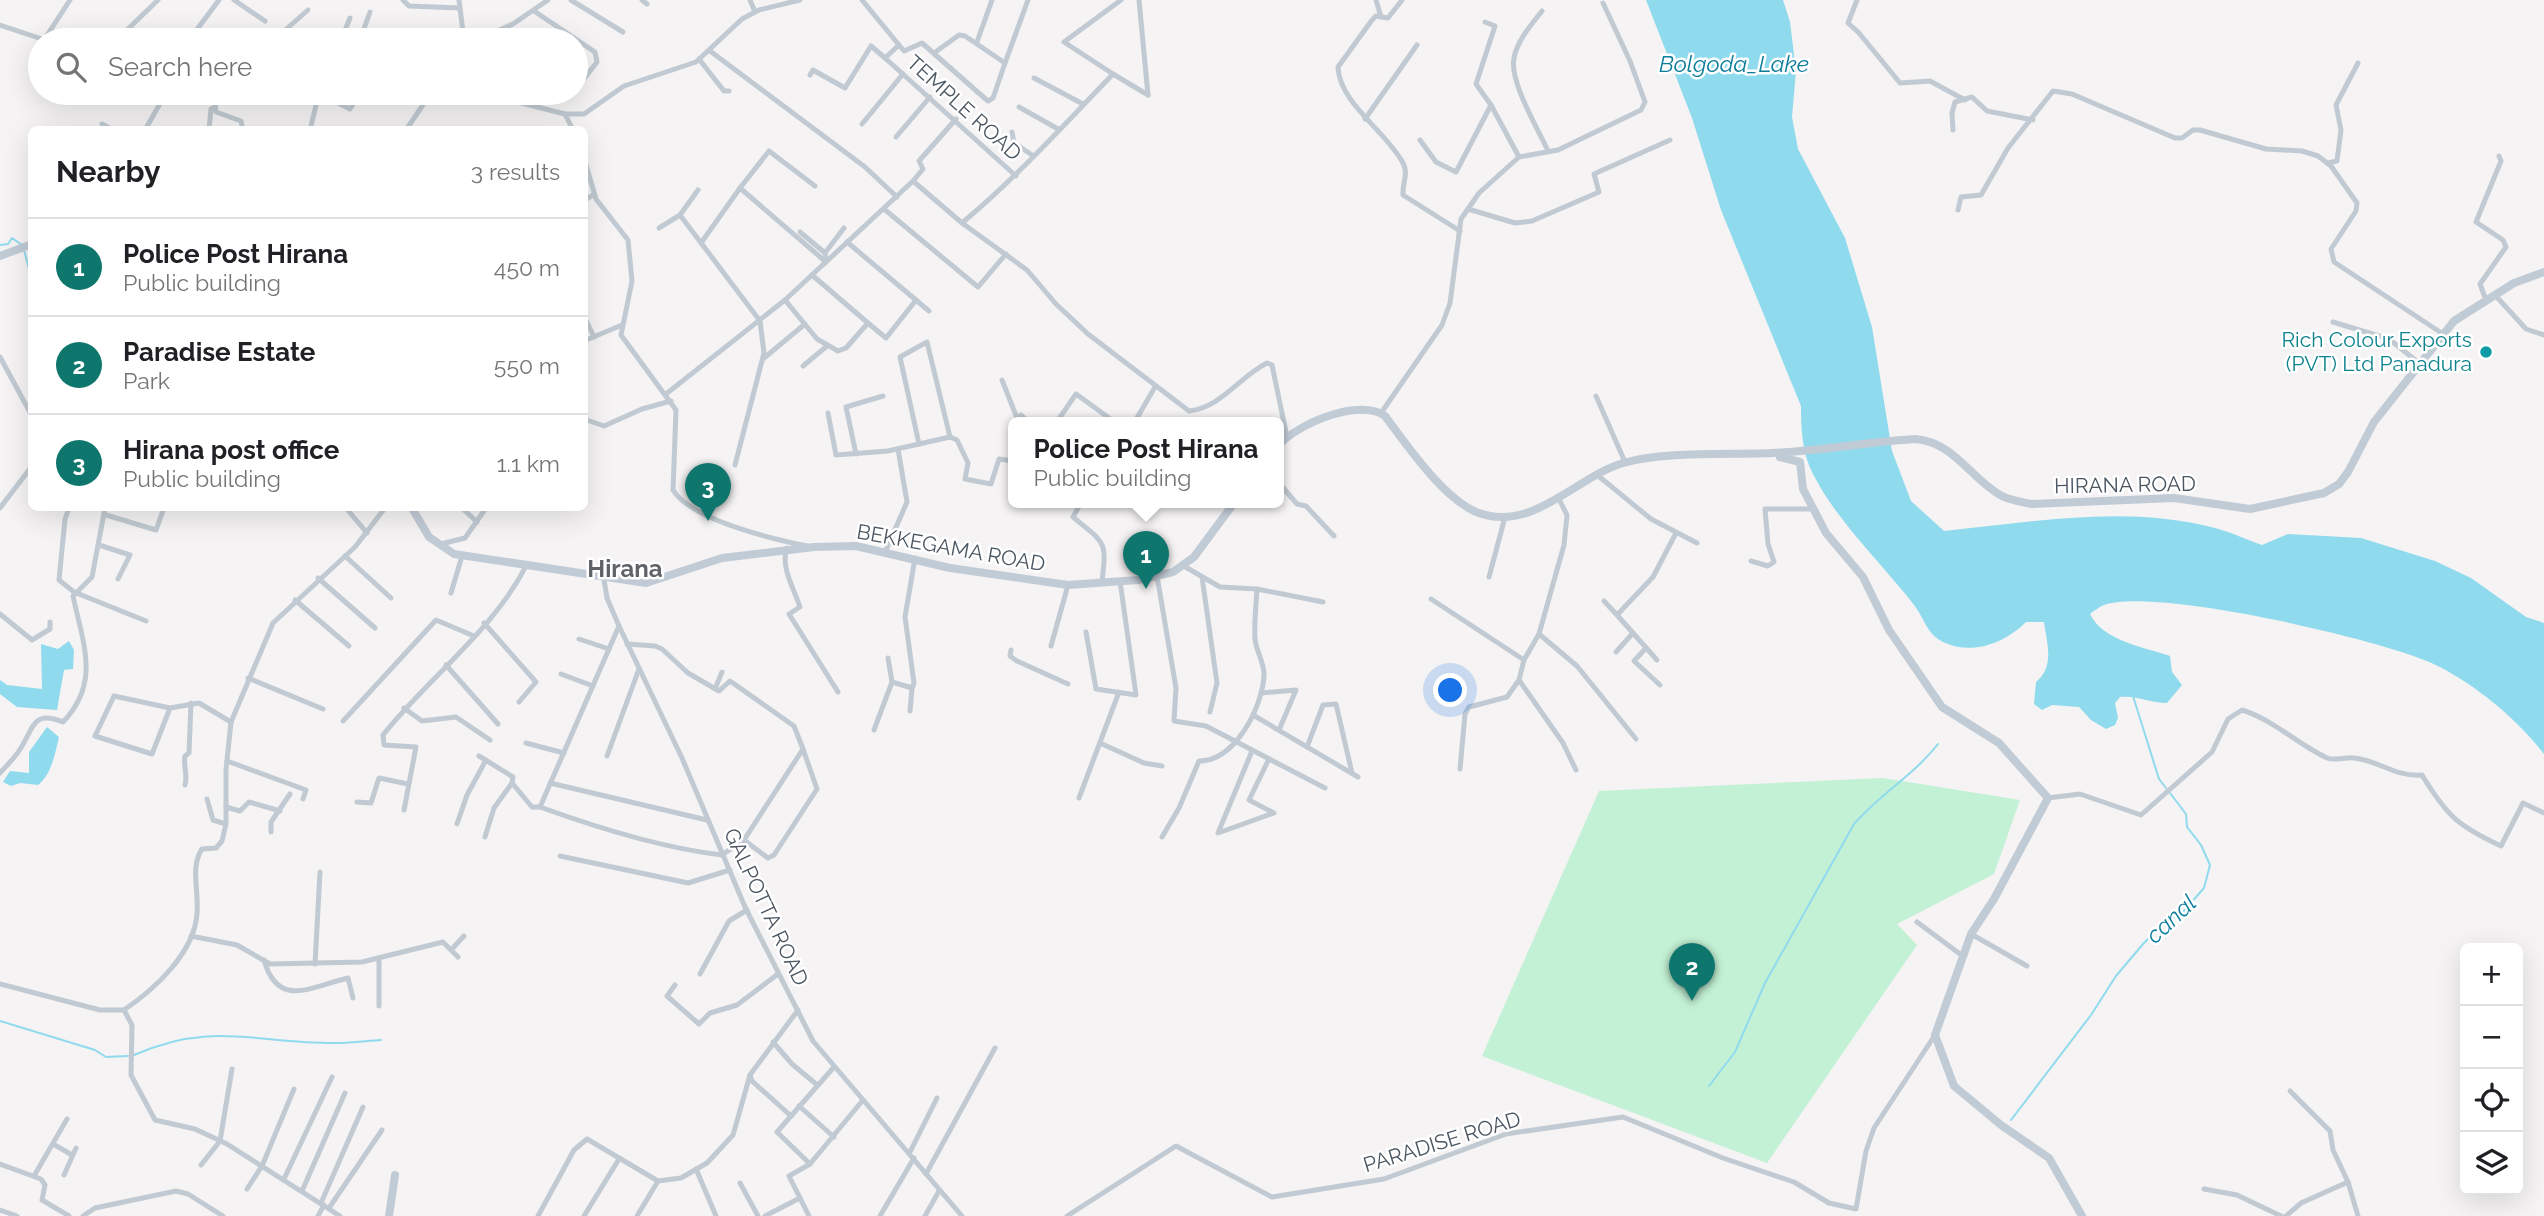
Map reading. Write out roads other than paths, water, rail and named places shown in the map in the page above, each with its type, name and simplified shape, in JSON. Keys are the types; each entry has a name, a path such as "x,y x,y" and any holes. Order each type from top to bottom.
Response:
{"street":[{"path":"52,28 70,0"},
{"path":"129,28 158,0"},
{"path":"198,28 219,0"},
{"path":"234,0 265,21"},
{"path":"403,0 409,6 460,8"},
{"path":"459,0 462,28"},
{"path":"501,28 534,11 548,0"},
{"path":"571,0 623,32"},
{"path":"750,0 755,12"},
{"path":"529,105 565,114 584,114 624,86 699,59 742,19 755,12 800,0"},
{"name":"TEMPLE ROAD","path":"862,0 899,45 886,58 1016,176"},
{"path":"977,42 992,0"},
{"path":"899,45 904,51 922,43 988,101 996,91 1028,0"},
{"path":"1121,0 1064,42 1148,95 1139,0"},
{"path":"1376,0 1381,17"},
{"path":"1402,0 1388,19 1376,16 1372,20 1338,66 1338,75 1365,119 1386,138 1405,165 1407,176 1403,195 1460,231"},
{"path":"1857,0 1848,23 1900,83 1930,81 1965,100"},
{"path":"1381,413 1442,325 1450,303 1461,219 1479,193 1519,156 1558,150 1641,110 1645,102 1630,61 1603,3"},
{"path":"288,28 308,10"},
{"path":"534,11 560,28"},
{"path":"1542,11 1526,32 1514,58 1514,75 1548,151"},
{"path":"364,28 370,12"},
{"path":"346,28 350,18"},
{"path":"1485,22 1495,26 1476,84 1492,105 1519,156"},
{"path":"0,25 28,35"},
{"path":"934,53 959,35 977,42 1005,63"},
{"path":"1365,119 1417,45"},
{"path":"588,46 595,51 597,62 588,74"},
{"path":"810,75 813,70 845,88 872,46 886,58"},
{"path":"710,51 864,167 897,197"},
{"path":"699,59 724,91 729,91"},
{"path":"2329,163 2337,161 2341,147 2336,105 2358,62"},
{"path":"862,124 903,74"},
{"path":"962,223 1016,176 1032,155 1113,74"},
{"path":"1034,78 1083,104"},
{"path":"1958,210 1961,197 1981,195 2008,148 2033,120 2053,91 2066,93 2175,138 2193,130 2200,130 2276,151 2310,153 2329,163 2357,203 2356,211 2334,242 2330,254 2334,262 2443,334"},
{"path":"896,137 930,97"},
{"path":"1953,130 1952,113 1955,102 1972,97 1987,111 2033,120"},
{"path":"147,126 159,105"},
{"path":"311,126 316,105"},
{"path":"408,126 423,105"},
{"path":"1420,140 1436,162 1456,173 1492,105"},
{"path":"209,126 211,109 215,107 222,116 241,121 242,126"},
{"path":"1019,107 1058,130"},
{"path":"565,114 571,126"},
{"path":"666,394 785,300 897,197 923,169 919,161 956,119"},
{"path":"1012,132 1014,143 1032,155"},
{"path":"1468,209 1515,223 1532,220 1599,192 1594,174 1670,140"},
{"path":"701,243 769,151 814,186"},
{"path":"2486,300 2480,284 2506,247 2503,240 2476,222 2501,161 2499,156"},
{"path":"588,172 594,194 628,240 632,281 621,335 676,411 671,476 677,497 743,530 787,546 784,555 800,607 789,614 838,692"},
{"path":"913,181 962,223 1027,270 1056,304 1088,334 1189,411 1202,409 1220,400 1250,372 1267,363 1272,365 1283,417"},
{"path":"740,188 826,262"},
{"path":"659,228 680,215 698,190"},
{"path":"588,198 594,194"},
{"path":"884,209 978,287 1006,254"},
{"path":"680,215 760,321 763,359 735,465"},
{"path":"826,262 825,253 844,228"},
{"path":"800,232 825,253"},
{"path":"847,242 929,311"},
{"path":"0,256 28,246"},
{"name":"HIRANA ROAD","path":"1625,462 1696,455 1782,453 1901,440 1929,440 1942,446 2001,496 2031,504 2174,498 2250,509 2267,507 2324,493 2339,484 2374,422 2443,334 2465,312 2514,283 2544,272"},
{"path":"812,275 886,338 916,300"},
{"path":"2495,295 2531,333 2544,335"},
{"path":"785,300 827,346 838,351 846,348 868,323"},
{"path":"2333,322 2389,339 2419,363"},
{"path":"588,324 594,337"},
{"path":"763,359 805,324"},
{"path":"588,339 622,325"},
{"path":"919,444 900,357 927,342 950,437"},
{"path":"803,366 827,346"},
{"path":"0,357 3,368 28,409"},
{"path":"1002,380 1017,417"},
{"path":"1138,417 1155,387"},
{"path":"1060,417 1076,394 1108,417"},
{"path":"856,454 846,407 883,396"},
{"path":"1284,440 1316,422 1356,408 1375,409 1455,497 1477,512 1505,517 1541,508 1596,474 1625,462 1596,396"},
{"path":"588,420 604,426 642,409 671,401"},
{"path":"828,413 836,455 898,449 950,437 957,440 968,463 965,479 991,484 999,460 1008,461"},
{"path":"1284,423 1287,437"},
{"path":"886,551 907,502 898,449"},
{"path":"1770,453 1800,462 1803,489 1826,533 1863,577 1889,631 1942,707 1998,743 2048,798"},
{"path":"0,508 3,499 28,471"},
{"path":"1596,474 1651,519 1697,542"},
{"path":"1284,489 1297,504 1306,506 1334,536"},
{"path":"1460,769 1465,713 1469,707 1507,697 1520,680 1524,660 1539,634 1564,545 1567,515 1559,499"},
{"path":"1079,508 1073,516 1103,542 1105,551 1102,582"},
{"name":"BEKKEGAMA ROAD","path":"438,544 462,556 603,574 646,583 707,562 787,546 856,546 950,568 1068,585 1120,581 1174,572 1194,557 1230,508"},
{"path":"1751,561 1768,566 1774,562 1768,544 1765,509 1813,509"},
{"path":"68,511 59,580 74,592 146,621"},
{"path":"74,592 92,577 105,511"},
{"path":"106,515 156,530 163,511"},
{"path":"349,511 368,533"},
{"path":"0,984 100,1010 124,1010 141,998 175,963 191,936 197,914 195,859 202,849 216,848 222,841 226,824 231,722 273,623 368,533 383,511"},
{"path":"414,511 429,537 438,544 465,538 484,511"},
{"path":"465,511 477,522"},
{"path":"1489,577 1505,517"},
{"path":"1617,615 1653,577 1676,533"},
{"path":"99,545 130,555 118,579"},
{"path":"345,555 391,598"},
{"path":"451,593 462,556"},
{"path":"910,711 914,683 905,617 915,558"},
{"path":"404,810 416,747 382,743 383,735 404,708 474,636 518,583 527,564"},
{"path":"1182,565 1220,587 1257,590 1323,602"},
{"name":"GALPOTTA ROAD","path":"603,574 607,598 627,644 747,910 813,1041 962,1216"},
{"path":"1157,576 1176,688 1174,721 1206,726 1237,740 1268,761 1291,769 1325,788"},
{"path":"1202,577 1217,683 1210,712"},
{"path":"318,578 375,628"},
{"path":"1086,632 1096,689 1136,695 1120,581"},
{"path":"1051,646 1068,585"},
{"path":"1162,836 1179,808 1199,761 1209,761 1237,740 1253,715 1261,693 1264,673 1255,640 1257,590"},
{"path":"0,773 22,746 28,730 41,718 51,717 63,722 81,696 89,675 74,592"},
{"path":"1431,599 1524,660"},
{"path":"295,600 349,646"},
{"path":"1604,601 1657,660"},
{"path":"0,614 32,640 50,629 50,622"},
{"path":"343,721 436,620 474,636"},
{"path":"484,623 536,682 519,702"},
{"path":"540,807 619,626"},
{"path":"1616,653 1633,633"},
{"path":"1539,634 1577,666 1636,739"},
{"path":"579,639 609,649"},
{"path":"627,644 662,649 688,673 719,691 730,681 794,726 817,789 774,855 768,858 744,840"},
{"path":"1646,648 1634,661 1660,685"},
{"path":"1011,650 1010,656 1017,661 1068,684"},
{"path":"874,730 892,682 888,657"},
{"path":"446,666 498,724"},
{"path":"607,755 639,669"},
{"path":"715,689 722,672"},
{"path":"561,674 593,686"},
{"path":"248,678 323,709"},
{"path":"1520,680 1563,743 1576,769"},
{"path":"892,682 912,688"},
{"path":"1261,693 1296,690 1279,730"},
{"path":"1079,798 1119,692"},
{"path":"170,708 152,754 95,736 114,696 170,708 199,703 231,722"},
{"path":"185,785 187,779 184,765 185,756 189,753 191,703"},
{"path":"1253,715 1279,730 1307,747 1355,775 1336,704 1323,705 1307,747"},
{"path":"404,708 422,721 456,717 490,740"},
{"path":"2048,798 2080,794 2141,815 2212,752 2228,719 2242,710 2260,716 2330,759 2355,758 2396,772 2422,775 2437,801 2464,829 2501,846 2523,803 2544,813"},
{"path":"526,743 564,753"},
{"path":"1100,743 1143,762 1162,766"},
{"path":"512,783 531,807 540,807 591,825 694,852 722,855 744,840 803,749"},
{"path":"1252,751 1218,833 1274,813 1249,800 1268,761"},
{"path":"479,756 513,776 512,783 494,808 485,837"},
{"path":"457,824 467,795 486,760"},
{"path":"227,761 306,790 303,799"},
{"path":"357,802 371,803 379,778 408,784"},
{"path":"550,783 707,820"},
{"path":"271,832 271,822 290,794"},
{"path":"2048,798 1994,899 1971,934 1935,1035 1954,1086 2049,1158 2082,1216"},
{"path":"207,799 213,820 226,824"},
{"path":"226,807 240,811 249,802 280,811"},
{"path":"560,856 688,883 730,870"},
{"path":"315,964 320,872"},
{"path":"700,974 729,921 747,910"},
{"path":"1917,922 1964,957"},
{"path":"1971,934 2027,966"},
{"path":"191,936 237,945 270,964 362,962 443,942 458,957"},
{"path":"451,950 464,936"},
{"path":"379,958 379,1006"},
{"path":"264,960 269,977 282,989 291,992 348,978 353,998"},
{"path":"675,985 667,996 699,1024 710,1013 737,1005 778,974"},
{"path":"124,1010 132,1026 130,1055 134,1084 155,1120 195,1129 220,1141 340,1216"},
{"path":"538,1216 581,1142 587,1139 657,1181 681,1178 707,1163 733,1135 750,1075 798,1010"},
{"name":"PARADISE ROAD","path":"1067,1216 1079,1213 1176,1146 1272,1198 1384,1179 1506,1134 1623,1117 1723,1158 1794,1182 1829,1203 1856,1213 1866,1151 1874,1128 1935,1035"},
{"path":"773,1042 792,1064 816,1084"},
{"path":"926,1174 995,1048"},
{"path":"810,1164 777,1132 816,1084 834,1067"},
{"path":"201,1165 220,1141 232,1069"},
{"path":"750,1075 752,1081 791,1115"},
{"path":"284,1179 332,1077"},
{"path":"247,1189 262,1166 294,1089"},
{"path":"2290,1091 2330,1131 2333,1150 2348,1182 2358,1216"},
{"path":"302,1191 345,1093"},
{"path":"880,1216 912,1155 937,1098"},
{"path":"809,1216 789,1176 810,1164 863,1100"},
{"path":"799,1106 834,1137"},
{"path":"325,1205 363,1107"},
{"path":"34,1176 67,1119"},
{"path":"318,1216 382,1130"},
{"path":"53,1144 72,1155"},
{"path":"64,1175 76,1148"},
{"path":"584,1216 619,1159"},
{"path":"0,1164 45,1182 43,1200 69,1216"},
{"path":"696,1169 716,1216"},
{"path":"389,1216 395,1175"},
{"path":"637,1216 657,1181"},
{"path":"2204,1189 2237,1195 2284,1216 2301,1203 2348,1182"},
{"path":"740,1183 758,1216"},
{"path":"83,1216 96,1208 176,1191 188,1194 223,1216"},
{"path":"925,1216 939,1191"},
{"path":"765,1216 800,1198"},
{"path":"0,1210 17,1216"}],"water":[{"name":"Bolgoda_Lake","path":"1646,0 1783,0 1790,22 1796,71 1792,117 1798,149 1845,238 1872,327 1892,451 1911,501 1944,531 2078,517 2145,517 2211,527 2262,545 2288,534 2361,538 2435,561 2471,578 2526,617 2544,623 2544,754 2522,728 2496,704 2438,666 2371,643 2271,619 2170,603 2131,601 2104,605 2097,609 2090,614 2104,631 2125,642 2170,656 2172,672 2182,685 2167,703 2120,697 2115,703 2118,718 2115,725 2106,729 2091,720 2079,707 2052,705 2042,710 2034,704 2036,682 2048,662 2044,622 2026,622 1998,641 1976,647 1954,646 1937,638 1914,605 1835,509 1809,466 1803,441 1801,406 1721,210 1692,118"},
{"path":"69,641 74,650 73,669 64,670 57,710 17,707 0,694 0,680 7,685 42,689 41,644 58,649"},
{"path":"47,727 59,737 52,763 43,780 38,785 20,783 11,786 3,782 10,771 29,773 29,752"}],"waterway":[{"path":"0,245 8,244 12,238 22,245"},
{"path":"24,250 28,265"},
{"name":"canal","path":"2133,696 2159,779 2166,788"},
{"path":"1709,1086 1735,1052 1765,983 1854,824 1938,744"},
{"name":"canal","path":"2011,1120 2091,1015 2116,976 2143,944 2162,925 2182,913 2204,888 2210,865 2201,845 2187,827 2186,814 2170,793"},
{"path":"0,1021 95,1050 106,1057 128,1056"},
{"path":"134,1055 162,1044 212,1036 342,1043 381,1040"}],"place":[{"name":"Rich Colour Exports (PVT) Ltd Panadura","path":"2486,352"},
{"name":"Hirana post office","path":"708,521"},
{"name":"Police Post Hirana","path":"1146,589"},
{"name":"Paradise Estate","path":"1692,1001"}],"district":[{"name":"Hirana","path":"625,569"}]}
